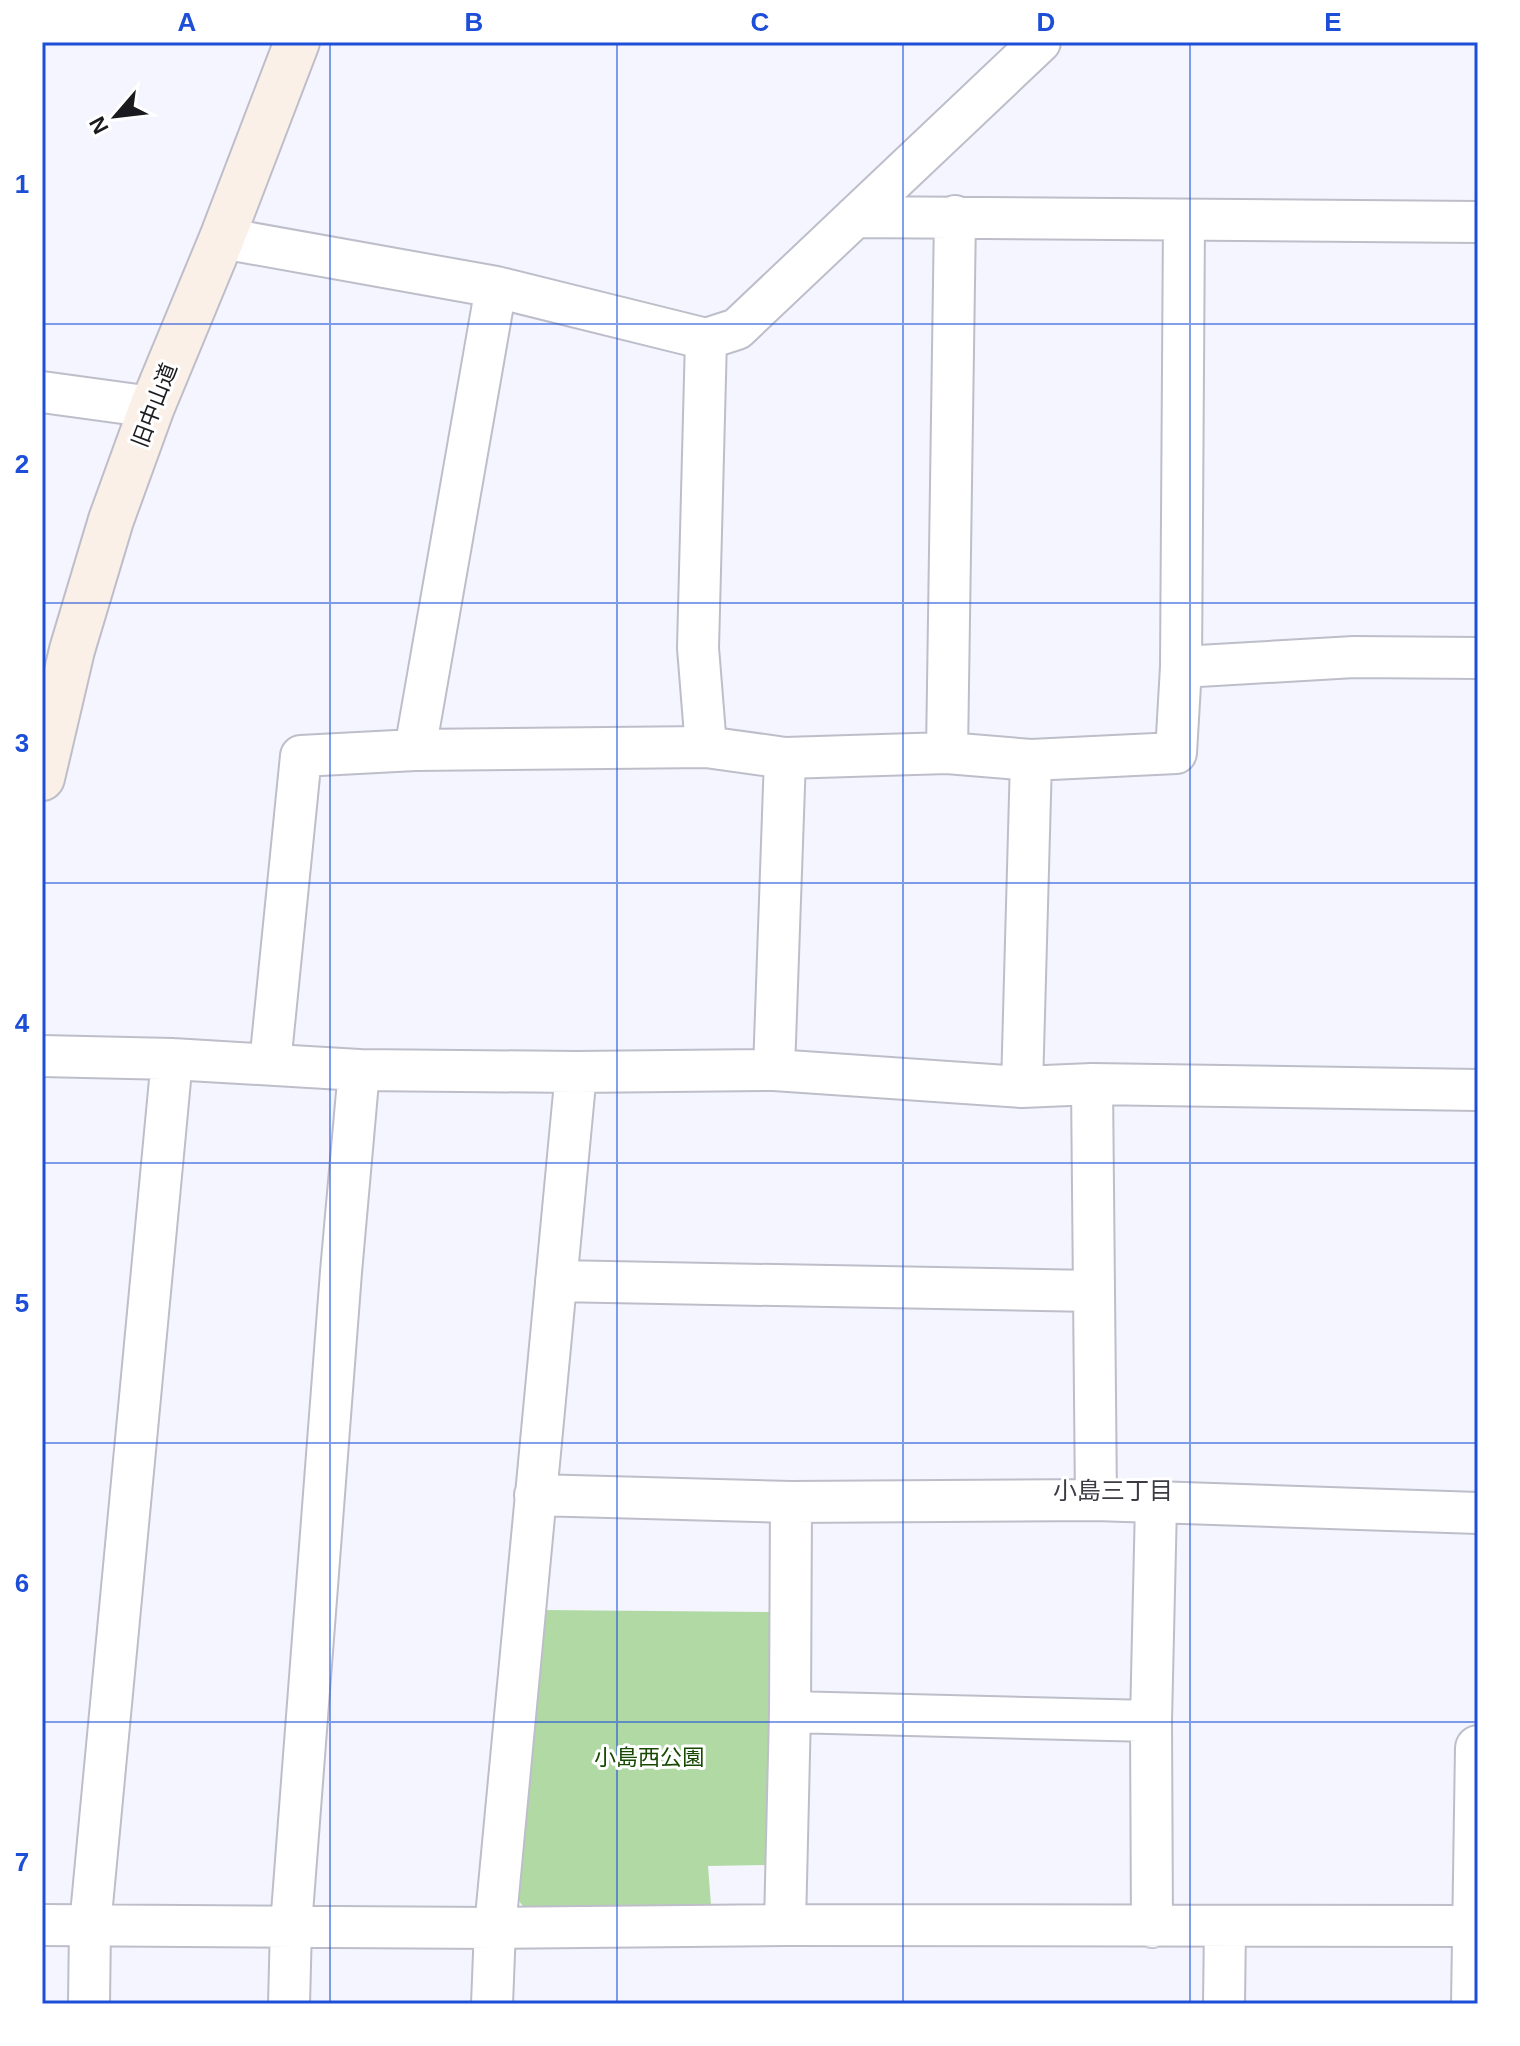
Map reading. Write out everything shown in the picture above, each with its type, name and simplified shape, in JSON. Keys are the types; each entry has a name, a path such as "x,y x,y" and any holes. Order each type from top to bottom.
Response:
{"main road":[{"name":"旧中山道","path":"42,778 76,636 111,520 152,407 222,238 297,42"}],"street":[{"path":"222,238 496,287 706,339 737,329 1040,42"},
{"path":"947,753 955,216"},
{"path":"855,217 1478,222"},
{"path":"270,1064 301,756 415,750 706,747 785,758 947,753 1031,760 1176,753 1181,667 1184,220"},
{"path":"415,750 496,287"},
{"path":"706,339 698,648 706,747"},
{"path":"42,392 152,407"},
{"path":"1181,667 1354,657 1478,658"},
{"path":"774,1070 785,758"},
{"path":"1022,1087 1031,760"},
{"path":"42,1056 172,1059 359,1070 774,1070 1022,1087 1092,1084 1478,1090"},
{"path":"89,2004 90,1926 172,1059"},
{"path":"289,2004 291,1926 359,1070"},
{"path":"492,2004 495,1928 576,1072"},
{"path":"1092,1084 1096,1500"},
{"path":"556,1281 1092,1291"},
{"path":"535,1495 791,1502 1096,1500 1478,1513"},
{"path":"785,1925 791,1502"},
{"path":"1152,1927 1151,1721 1156,1504"},
{"path":"790,1712 1151,1721"},
{"path":"1474,2004 1478,1748"},
{"path":"42,1925 495,1928 785,1925 1477,1926"},
{"path":"1224,2004 1225,1926"}],"green space":[{"name":"小島西公園","path":"543,1610 773,1612 769,1865 708,1866 711,1905 525,1909 510,1889"}],"district":[{"name":"小島三丁目","path":"1113,1491"}]}
